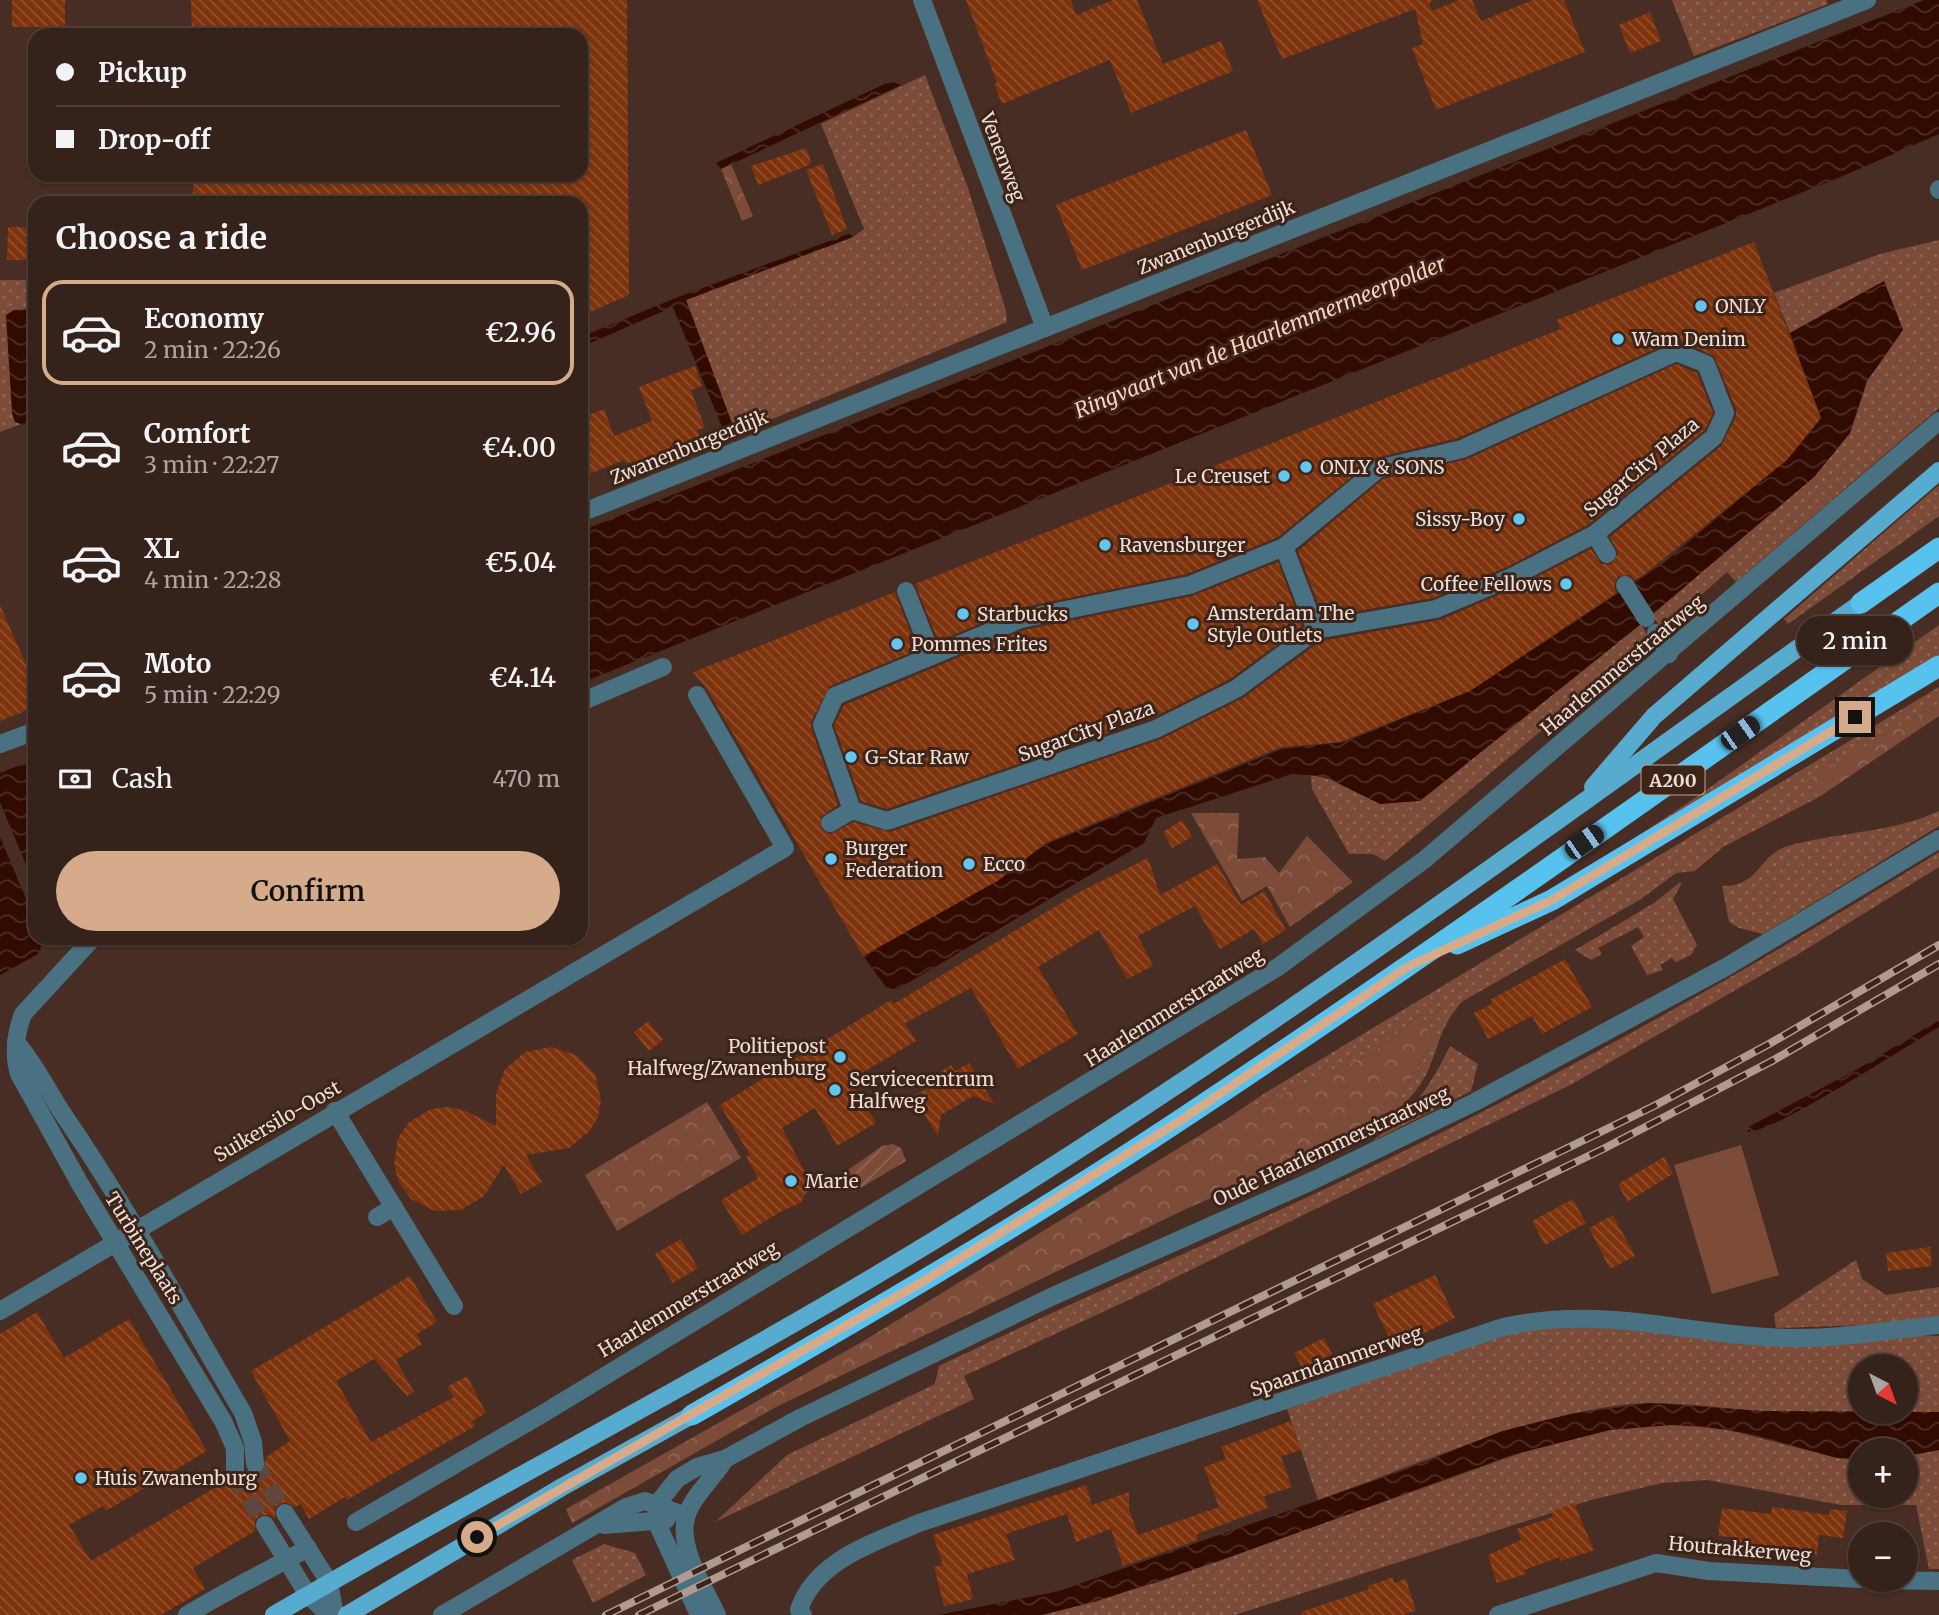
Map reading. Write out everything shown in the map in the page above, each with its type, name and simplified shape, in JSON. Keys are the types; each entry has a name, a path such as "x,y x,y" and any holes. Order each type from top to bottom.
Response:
{"highway":[{"name":"A200","path":"1861,603 1939,548"},
{"name":"A200","path":"692,1415 922,1282 1178,1122 1407,967 1939,593"},
{"name":"A200","path":"1407,967 1552,900 1939,666"}],"main road":[{"name":"A200","path":"1574,808 1654,716 1939,471"},
{"name":"A200","path":"329,1582 744,1352 931,1242 1154,1102 1382,947 1861,603"},
{"path":"347,1615 551,1493 692,1415"},
{"path":"274,1615 329,1582"}],"street":[{"name":"Venenweg","path":"922,0 1045,328"},
{"name":"Zwanenburgerdijk","path":"588,510 1867,0"},
{"name":"SugarCity Plaza","path":"1676,352 1706,365 1725,412 1714,437 1595,534 1512,578 1436,609 1316,630 1236,689 1156,729 887,821 852,810 822,725 835,696 1021,619 1190,585 1284,547 1378,469 1462,449 1676,352"},
{"name":"Haarlemmerstraatweg","path":"356,1522 535,1418 1278,967 1424,860 1669,654 1939,421"},
{"path":"1595,534 1606,554"},
{"path":"1284,547 1316,630"},
{"path":"1625,585 1646,618"},
{"path":"906,591 932,656"},
{"path":"1657,634 1669,654"},
{"path":"588,699 663,667"},
{"name":"Suikersilo-Oost","path":"0,1311 335,1111 792,844 698,695"},
{"path":"0,744 28,734"},
{"path":"830,822 852,810"},
{"name":"Oude Haarlemmerstraatweg","path":"657,1512 677,1479 697,1467 725,1460 800,1418 933,1353 1314,1180 1475,1102 1726,967 1939,839"},
{"name":"Turbineplaats","path":"87,945 23,1014 16,1042 15,1061 19,1074 80,1184 108,1245 223,1420 235,1448 235,1475"},
{"name":"Turbineplaats","path":"16,1042 39,1069 58,1106 98,1165 243,1413 253,1441 255,1464"},
{"path":"335,1111 454,1306"},
{"path":"377,1217 394,1207"},
{"name":"Spaarndammerweg","path":"803,1615 799,1609 802,1600 816,1580 836,1563 919,1524 1491,1330 1538,1319 1574,1317 1629,1319 1790,1338 1939,1325"},
{"name":"Oude Haarlemmerstraatweg","path":"686,1516 725,1460"},
{"path":"447,1614 626,1507 645,1501 657,1512 699,1615"},
{"path":"657,1512 686,1516 688,1548 717,1615"},
{"path":"285,1513 329,1582 335,1615"},
{"path":"265,1525 308,1595 329,1615"},
{"path":"187,1615 231,1587 262,1575 308,1548"},
{"name":"Houtrakkerweg","path":"1498,1615 1657,1563 1709,1571 1848,1578"},
{"path":"1918,1581 1939,1581"}],"green space":[{"path":"1672,0 1826,0 1828,4 1694,56"},
{"path":"925,75 968,188 1006,311 1007,322 736,434 686,300 853,237 864,229 821,124"},
{"path":"731,164 753,216 742,221 721,169"},
{"path":"1939,240 1939,408 1736,582 1727,572 1662,630 1652,614 1814,477 1850,433 1867,381 1903,330 1884,281 1790,333 1774,293 1880,254"},
{"path":"0,280 28,280 28,309 14,310 15,422 21,424 0,432"},
{"path":"1939,485 1939,516 1788,624 1784,619"},
{"path":"1641,624 1650,640 1385,861 1373,854 1349,854 1312,789 1311,775 1420,801"},
{"path":"1939,625 1939,657 1588,869 1695,798"},
{"path":"1939,687 1939,703 1808,780 1819,797 1723,847 1695,871 1676,873 1641,899 1463,1001 1444,1028 1421,1084 1402,1106 1370,1128 1395,1107 1433,1040 1421,1014 1371,1054 1228,1118 1265,1093"},
{"path":"1939,703 1939,716 1819,797 1807,780"},
{"path":"1939,811 1939,826 1763,934 1739,928 1729,922 1722,886 1735,885 1752,876 1778,850 1806,841 1903,824"},
{"path":"1191,813 1239,813 1237,859 1265,857 1279,873 1307,836 1353,882 1290,927 1267,886 1242,901"},
{"path":"1939,852 1939,867 1800,953 1572,1084 1131,1299 964,1376 974,1399 715,1522 787,1455 935,1384 939,1366 1290,1205 1474,1116 1676,1008"},
{"path":"1682,883 1673,899 1697,945 1691,955 1676,962 1672,958 1660,965 1663,970 1647,975 1631,946 1644,937 1638,927 1598,948 1602,954 1591,960 1575,950 1654,903"},
{"path":"1421,1014 1433,1040 1395,1107 1370,1128 1186,1209 776,1407 572,1523 566,1509 860,1343 1228,1118 1371,1054"},
{"path":"1450,1046 1478,1064 1471,1091 1371,1142 1418,1100"},
{"path":"707,1102 741,1158 617,1231 585,1175"},
{"path":"893,1144 901,1148 906,1161 854,1192 846,1177 848,1170 882,1146"},
{"path":"1741,1145 1779,1275 1712,1294 1674,1165"},
{"path":"1856,1260 1862,1279 1886,1295 1939,1287 1939,1319 1894,1324 1776,1328 1774,1314"},
{"path":"1557,1324 1939,1336 1939,1412 1918,1413 1918,1354 1848,1354 1848,1414 1674,1404 1621,1405 1505,1432 1318,1500 1287,1409 1499,1335"},
{"path":"1671,1425 1725,1429 1848,1458 1848,1505 1707,1480 1662,1483 1591,1500 1235,1615 1042,1615 1159,1582 1541,1446 1610,1430"},
{"path":"1939,1450 1939,1569 1929,1569 1917,1508 1918,1454"},
{"path":"604,1544 635,1553 646,1575 593,1603 572,1560"}],"water":[{"name":"Ringvaart van de Haarlemmermeerpolder","path":"1924,0 1939,0 1939,134 1843,176 588,680 588,528"},
{"path":"891,81 901,85 721,169 716,163"},
{"path":"851,233 853,237 686,300 736,434 726,437 673,307 588,344 588,334 678,297"},
{"path":"1884,281 1903,330 1867,381 1850,433 1814,477 1641,624 1420,801 1380,804 1323,776 1292,774 1156,818 1144,843 896,990 886,987 863,956 1049,843 1282,749 1345,742 1470,691 1661,565 1786,460 1821,418 1790,333"},
{"path":"28,309 28,422 21,424 15,422 12,413 6,315 14,310"},
{"path":"28,762 28,945 42,945 38,954 0,975 0,773"},
{"path":"1939,1020 1939,1027 1842,1087 1785,1118 1747,1132 1750,1126 1856,1070"},
{"path":"1650,1403 1762,1411 1848,1411 1848,1424 1918,1424 1918,1412 1939,1412 1939,1450 1918,1454 1918,1438 1848,1438 1848,1458 1837,1458 1751,1434 1700,1426 1671,1425 1610,1430 1512,1455 1219,1561 1094,1602 1042,1615 939,1615 1059,1591 1402,1471 1502,1431 1571,1414"}],"pier":[{"path":"0,802 28,869 28,903 0,837"}],"building":[{"path":"12,0 65,0 65,27 12,27"},
{"path":"191,0 627,0 629,295 588,313 588,196 193,196 193,182 588,182 588,28 192,28"},
{"path":"966,0 1071,0 1076,15 1113,0 1137,0 1163,64 1221,41 1233,71 1131,113 1110,60 1002,104 994,84 997,83"},
{"path":"1257,0 1434,0 1429,3 1432,11 1459,0 1472,0 1481,21 1533,0 1564,0 1585,52 1436,110 1412,48 1423,44 1415,9 1282,59"},
{"path":"1650,12 1661,41 1630,53 1619,25"},
{"path":"1246,130 1272,195 1082,270 1056,205"},
{"path":"806,148 811,161 809,165 758,185 751,166"},
{"path":"823,164 847,229 832,235 806,170"},
{"path":"8,227 28,227 28,260 7,260"},
{"path":"1754,242 1821,418 1787,460 1642,576 1635,580 1630,575 1618,576 1614,585 1616,593 1470,691 1340,742 1281,747 1047,842 999,880 863,956 707,689 693,672 895,592 917,650 830,686 812,720 811,728 838,805 821,817 821,829 831,834 853,822 890,832 1161,739 1243,698 1321,641 1440,620 1517,587 1591,549 1601,564 1612,564 1618,553 1610,537 1721,446 1736,417 1736,409 1714,356 1680,341 1671,342 1458,438 1375,458 1278,537 1187,574 1019,608 938,641 915,584 1561,329 1557,320"},
{"path":"1676,364 1697,373 1713,413 1705,430 1589,524 1507,567 1433,598 1323,617 1298,551 1383,479 1467,459"},
{"path":"695,366 702,386 691,390 705,428 697,430 700,439 633,466 631,462 626,464 624,460 588,474 588,415 604,409 614,436 652,421 639,387"},
{"path":"1278,562 1302,626 1230,679 1152,718 887,809 861,801 834,725 844,705 1024,630 1192,596"},
{"path":"0,605 28,669 28,710 0,721"},
{"path":"1182,820 1192,837 1172,848 1163,832"},
{"path":"1148,858 1160,895 1217,864 1241,905 1264,891 1286,930 1263,944 1254,929 1220,949 1195,906 1138,936 1153,966 1127,979 1099,930 1038,967 1078,1034 1018,1069 971,988 905,1023 916,1041 850,1080 876,1123 837,1146 815,1108 782,1128 813,1188 805,1194 801,1203 742,1235 721,1200 758,1178 746,1157 750,1155 720,1105 891,1000 894,1004 1081,891"},
{"path":"1565,959 1592,1007 1542,1034 1532,1016 1488,1039 1474,1013 1492,1004 1490,1000"},
{"path":"648,1021 663,1040 649,1051 634,1032"},
{"path":"551,1047 576,1055 595,1074 601,1100 598,1117 589,1132 569,1148 526,1155 542,1182 521,1194 504,1165 484,1196 461,1210 435,1211 411,1199 399,1182 394,1165 398,1138 408,1123 431,1109 449,1107 466,1111 496,1126 496,1094 505,1069 525,1052"},
{"path":"969,1063 994,1104 973,1096 941,1115 938,1136 913,1096 928,1088 924,1082 951,1065 955,1071"},
{"path":"1664,1157 1673,1174 1627,1202 1618,1184"},
{"path":"1573,1199 1586,1223 1545,1245 1532,1221"},
{"path":"1613,1215 1635,1256 1610,1269 1589,1228"},
{"path":"681,1239 698,1268 673,1283 655,1254"},
{"path":"1930,1247 1932,1266 1888,1271 1886,1253"},
{"path":"1435,1275 1455,1318 1394,1348 1373,1304"},
{"path":"410,1276 437,1322 417,1334 422,1344 396,1360 414,1392 407,1396 374,1359 336,1381 371,1442 454,1397 447,1387 467,1376 486,1413 472,1421 475,1426 309,1519 301,1504 295,1507 285,1502 275,1507 275,1519 270,1515 260,1515 255,1520 255,1531 193,1568 205,1589 161,1615 0,1615 0,1334 37,1312 64,1358 129,1319 207,1451 106,1511 103,1506 69,1525 91,1561 226,1481 236,1486 244,1481 246,1471 255,1475 262,1473 266,1457 290,1441 251,1371"},
{"path":"1324,1338 1332,1354 1303,1369 1294,1353"},
{"path":"1291,1421 1301,1450 1281,1457 1292,1487 1264,1496 1268,1508 1197,1534 1198,1540 1123,1566 1111,1529 1076,1542 1067,1514 1006,1534 1015,1560 967,1574 973,1599 944,1606 934,1567 943,1565 933,1535 1086,1485 1092,1505 1129,1492 1129,1509 1138,1535 1219,1507 1204,1467 1226,1459 1221,1447"},
{"path":"1574,1503 1594,1550 1561,1561 1559,1557 1525,1570 1526,1574 1497,1583 1488,1555 1521,1540 1517,1529 1553,1517 1552,1511"},
{"path":"1772,1507 1829,1515 1830,1509 1847,1511 1843,1538 1819,1535 1817,1555 1730,1543 1731,1537 1718,1536 1722,1508 1771,1514"},
{"path":"1393,1577 1394,1583 1406,1579 1416,1611 1402,1615 1302,1615 1301,1612 1369,1589 1368,1586"}],"tunnel":[{"path":"255,1464 285,1513"},
{"path":"235,1475 265,1525"}],"railway":[{"path":"606,1615 1654,1106 1769,1044 1939,945"},
{"path":"639,1615 1605,1148 1772,1061 1939,964"}],"place":[{"name":"ONLY","path":"1701,306"},
{"name":"Wam Denim","path":"1618,339"},
{"name":"ONLY & SONS","path":"1306,467"},
{"name":"Le Creuset","path":"1284,476"},
{"name":"Sissy-Boy","path":"1519,519"},
{"name":"Ravensburger","path":"1105,545"},
{"name":"Coffee Fellows","path":"1566,584"},
{"name":"Starbucks","path":"963,614"},
{"name":"Amsterdam The Style Outlets","path":"1193,624"},
{"name":"Pommes Frites","path":"897,644"},
{"name":"G-Star Raw","path":"851,757"},
{"name":"Burger Federation","path":"831,859"},
{"name":"Ecco","path":"969,864"},
{"name":"Politiepost Halfweg/Zwanenburg","path":"840,1057"},
{"name":"Servicecentrum Halfweg","path":"835,1090"},
{"name":"Marie","path":"791,1181"},
{"name":"Huis Zwanenburg","path":"81,1478"}],"route":[{"path":"477,1537 834,1335 922,1282 1178,1122 1407,967 1552,900 1855,717"}]}
